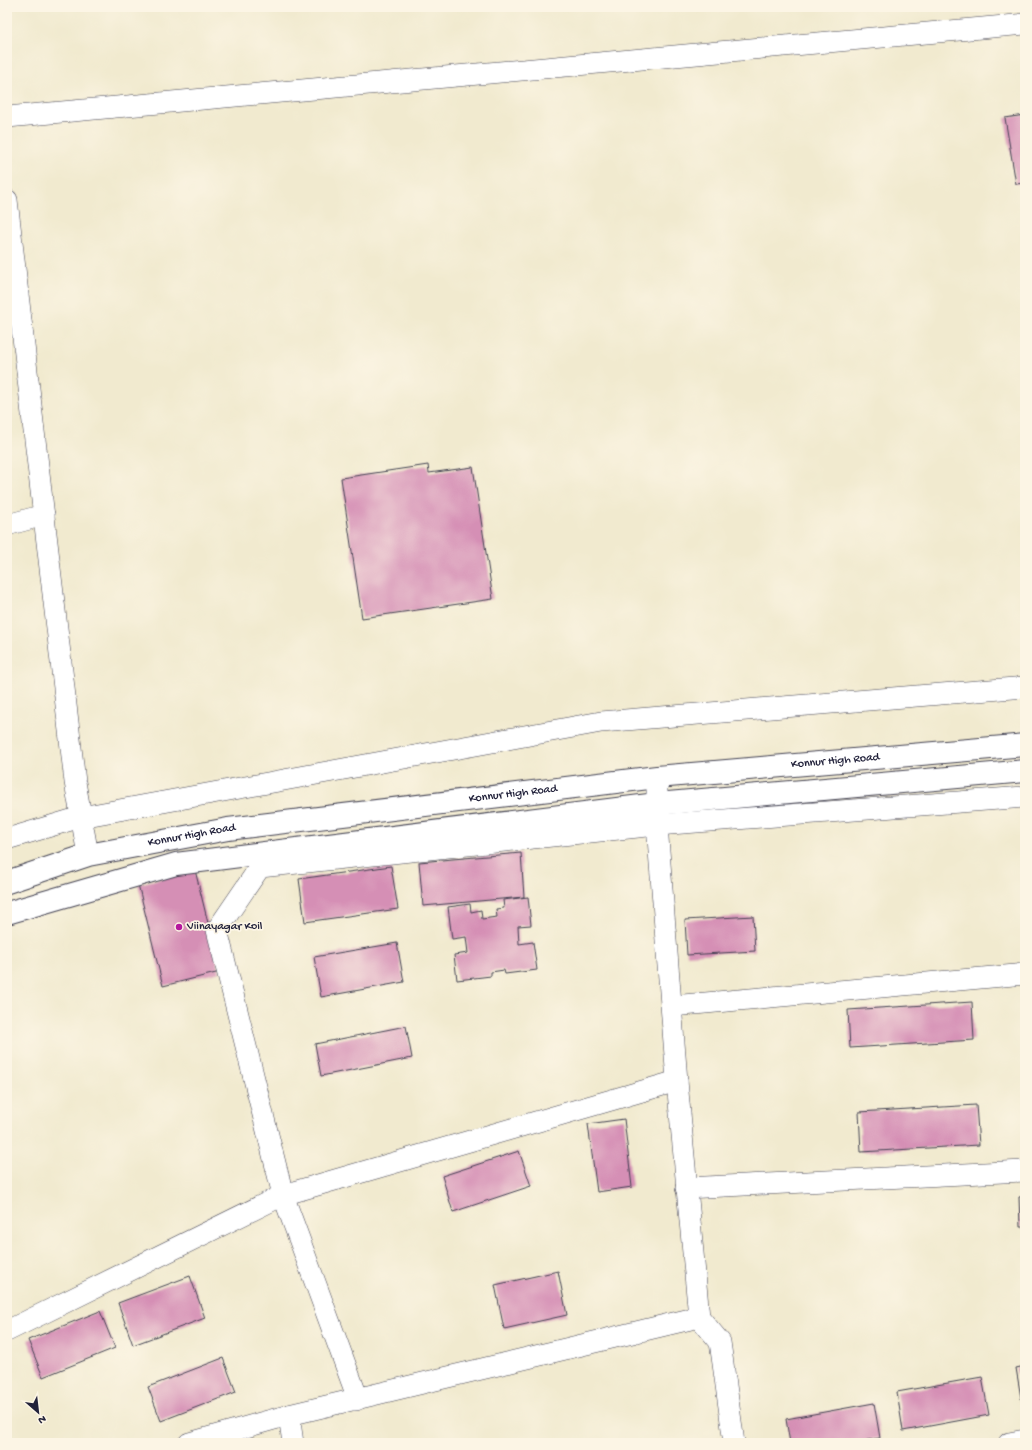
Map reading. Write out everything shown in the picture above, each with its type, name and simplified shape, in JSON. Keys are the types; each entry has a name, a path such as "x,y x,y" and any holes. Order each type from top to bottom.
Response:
{"main road":[{"name":"Konnur High Road","path":"7,882 88,855 228,829 657,777 1025,745"},
{"path":"7,913 176,864 657,815 1025,771"}],"street":[{"path":"7,117 1025,24"},
{"path":"7,200 74,782 88,855"},
{"path":"7,525 44,515"},
{"path":"7,839 81,817 601,722 1025,687"},
{"path":"657,777 657,815 677,1081 699,1317 720,1342 734,1443"},
{"path":"357,1399 283,1195 217,930 260,867 657,815 1025,797"},
{"path":"672,1006 1025,974"},
{"path":"7,1331 283,1195 677,1081"},
{"path":"686,1188 1025,1170"},
{"path":"189,1443 288,1415 699,1317"},
{"path":"288,1415 293,1443"},
{"path":"1009,1443 1025,1440"}],"building":[{"path":"1025,115 1025,183 1016,184 1005,118"},
{"path":"428,465 429,473 473,467 493,599 362,618 341,478"},
{"path":"521,853 524,897 423,906 419,862"},
{"path":"391,866 398,909 305,922 299,879"},
{"path":"195,870 220,972 163,986 138,884"},
{"path":"528,897 531,925 518,926 519,944 533,942 537,970 505,974 504,970 491,972 491,976 457,980 454,955 468,953 466,937 452,939 448,907 470,904 471,912 481,910 482,919 497,917 496,909 504,908 503,900"},
{"path":"753,916 755,951 687,955 685,920"},
{"path":"397,943 404,982 321,997 314,957"},
{"path":"972,1002 974,1040 850,1048 848,1010"},
{"path":"406,1026 412,1058 321,1076 315,1044"},
{"path":"976,1105 979,1145 861,1152 859,1112"},
{"path":"624,1119 632,1187 597,1192 588,1124"},
{"path":"519,1151 531,1186 453,1212 442,1176"},
{"path":"1025,1196 1025,1227 1020,1227 1019,1197"},
{"path":"558,1271 567,1315 504,1329 495,1285"},
{"path":"190,1276 205,1318 133,1345 118,1303"},
{"path":"100,1311 115,1348 43,1377 28,1340"},
{"path":"223,1358 236,1392 161,1421 148,1387"},
{"path":"1025,1366 1025,1404 1022,1404 1016,1368"},
{"path":"982,1377 989,1415 903,1431 897,1392"},
{"path":"874,1403 880,1438 851,1443 790,1443 786,1419"}],"place":[{"name":"Viinayagar Koil","path":"179,927"}]}
